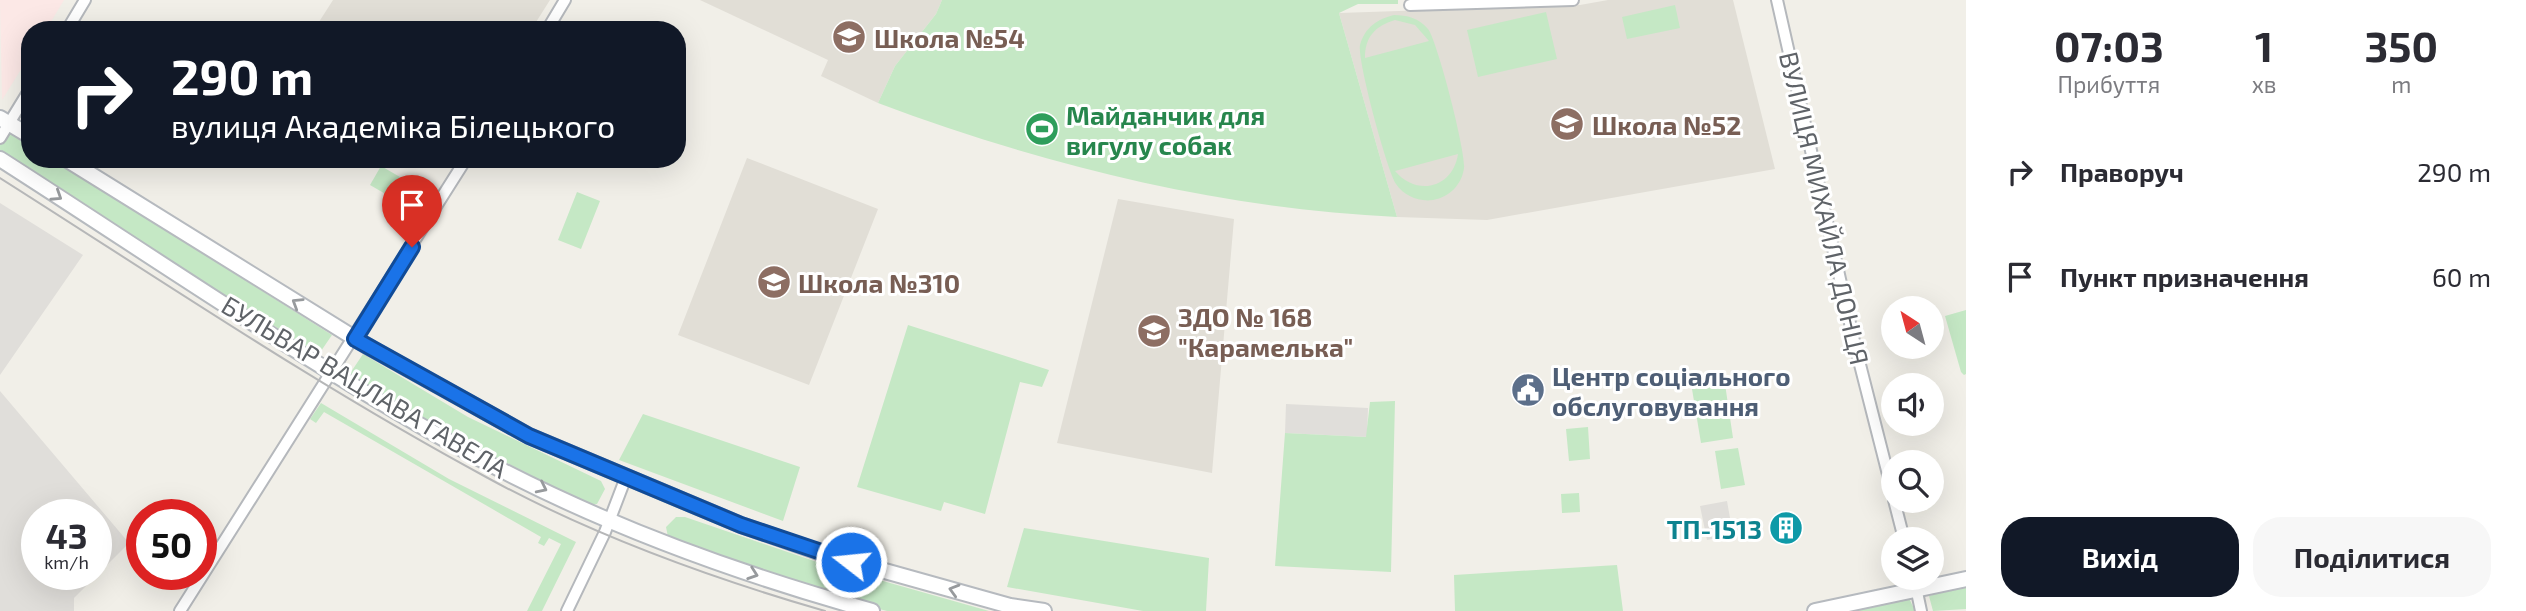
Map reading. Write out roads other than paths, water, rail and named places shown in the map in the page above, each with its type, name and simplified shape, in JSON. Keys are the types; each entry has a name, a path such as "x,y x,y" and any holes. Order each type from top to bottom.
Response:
{"main road":[{"path":"4,120 21,130"},
{"name":"БУЛЬВАР ВАЦЛАВА ГАВЕЛА","path":"0,159 332,373 455,446 610,520 691,553 872,611"},
{"name":"БУЛЬВАР ВАЦЛАВА ГАВЕЛА","path":"80,168 355,339 529,436 741,525 824,554 1010,606 1044,611"},
{"path":"1944,581 1966,579"},
{"path":"1815,611 1893,590"}],"street":[{"path":"73,21 86,0"},
{"path":"552,21 565,0"},
{"path":"1410,5 1573,0"},
{"name":"ВУЛИЦЯ МИХАЙЛА ДОНЦЯ","path":"1777,0 1852,334 1882,450"},
{"path":"0,138 4,120 21,100"},
{"path":"180,611 355,339 460,168"},
{"path":"567,611 610,520 626,477"},
{"path":"1916,590 1921,611"}],"tram line":[{"path":"0,178 301,370 526,498 652,553 825,611"}],"place":[{"name":"Школа №54","path":"849,37"},
{"name":"Школа №52","path":"1567,124"},
{"name":"Майданчик для вигулу собак","path":"1042,129"},
{"name":"Школа №310","path":"774,282"},
{"name":"ЗДО № 168 \"Карамелька\"","path":"1154,331"},
{"name":"Центр соціального обслуговування","path":"1528,390"},
{"name":"ТП-1513","path":"1786,528"}]}
